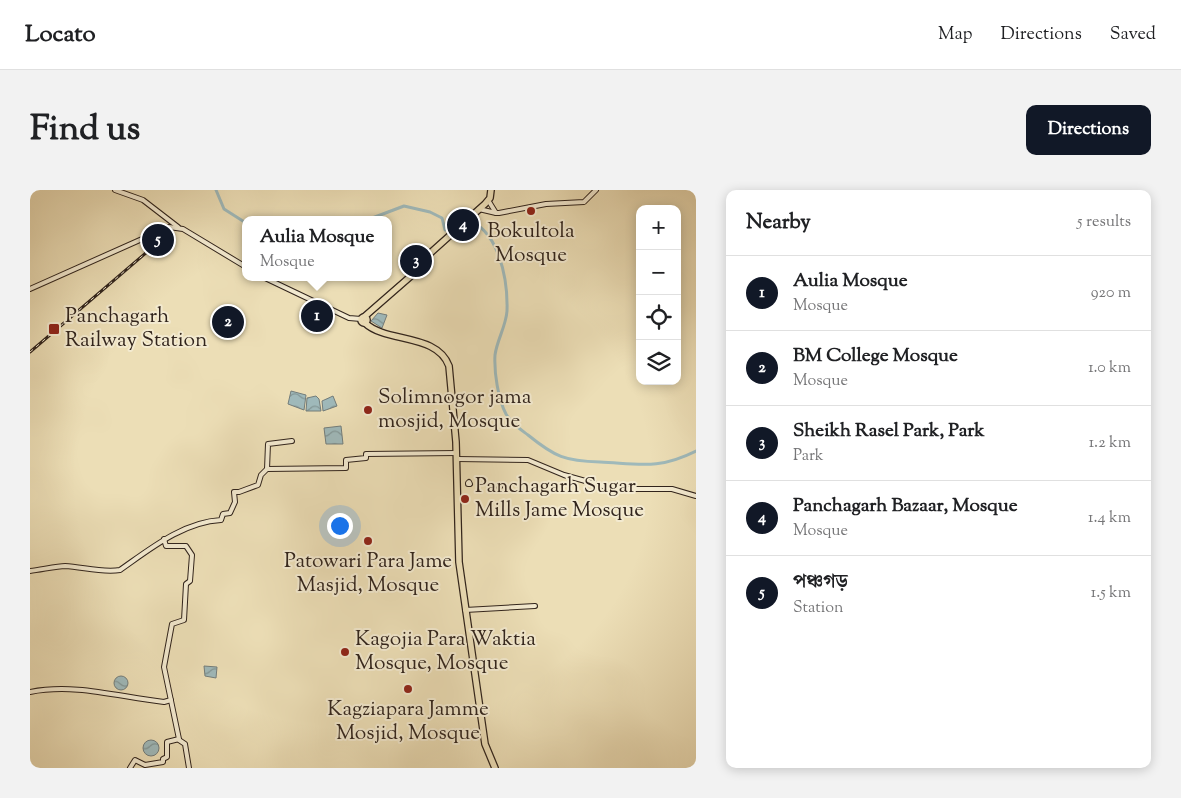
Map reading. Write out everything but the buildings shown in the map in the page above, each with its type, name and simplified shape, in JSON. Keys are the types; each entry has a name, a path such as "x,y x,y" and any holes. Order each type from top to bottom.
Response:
{"highway":[{"path":"366,321 373,310 410,276 434,249 487,202 491,190"},
{"path":"366,321 370,318 373,310"},
{"path":"366,321 432,347 445,358 450,374 457,456 458,558 486,748 495,768"}],"street":[{"path":"114,190 139,198 178,227 242,265"},
{"path":"480,209 496,213 546,204 584,202 596,190"},
{"path":"487,202 496,213"},
{"path":"167,227 170,220"},
{"path":"30,289 167,227 178,227"},
{"path":"271,281 353,320 366,321"},
{"path":"30,571 62,566 112,572 120,570 164,540 193,525 221,520 223,514 230,512 235,502 234,492 258,485 267,469 268,444 292,441"},
{"path":"267,469 346,468 346,460 366,458 366,454 528,460 551,471 614,489 672,488 696,496"},
{"path":"468,485 468,490"},
{"path":"498,490 501,485"},
{"path":"164,540 166,546 169,547 186,546 190,549 193,558 190,581 186,584 184,620 172,624 164,667 179,740"},
{"path":"465,610 535,606"},
{"path":"30,692 51,688 107,693 164,702 171,700"},
{"path":"130,768 135,760 145,765 163,762 167,758 167,742 179,740 185,744 189,768"}],"water":[{"path":"378,313 387,315 382,328 371,321"},
{"path":"291,391 306,395 304,410 288,404"},
{"path":"316,396 319,399 321,411 306,411 307,398"},
{"path":"333,396 337,406 323,411 322,401"},
{"path":"341,426 343,444 326,444 324,428"},
{"path":"204,666 217,667 216,678 205,676"},
{"path":"118,676 124,676 128,683 124,690 118,690 114,686 114,680"},
{"path":"151,740 159,748 151,756 143,748"}],"waterway":[{"path":"216,190 224,209 242,220"},
{"path":"378,216 404,206 430,212 442,218 445,230 463,219 475,224 485,232 493,243 503,270 507,298 506,317 495,355 496,377 501,401 506,414 513,423 546,448 569,459 638,464 671,461 696,451"}],"railway":[{"path":"30,352 161,240"}],"place":[{"name":"Bokultola Mosque","path":"531,211"},
{"name":"Panchagarh Bazaar, Mosque","path":"463,225"},
{"name":"পঞ্চগড়","path":"158,240"},
{"name":"Sheikh Rasel Park, Park","path":"416,261"},
{"name":"Aulia Mosque","path":"317,316"},
{"name":"BM College Mosque","path":"228,322"},
{"name":"Panchagarh Railway Station","path":"54,329"},
{"name":"Solimnogor jama mosjid, Mosque","path":"368,410"},
{"name":"Panchagarh Sugar Mills Jame Mosque","path":"465,499"},
{"name":"Patowari Para Jame Masjid, Mosque","path":"368,541"},
{"name":"Kagojia Para Waktia Mosque, Mosque","path":"345,652"},
{"name":"Kagziapara Jamme Mosjid, Mosque","path":"408,689"}]}
